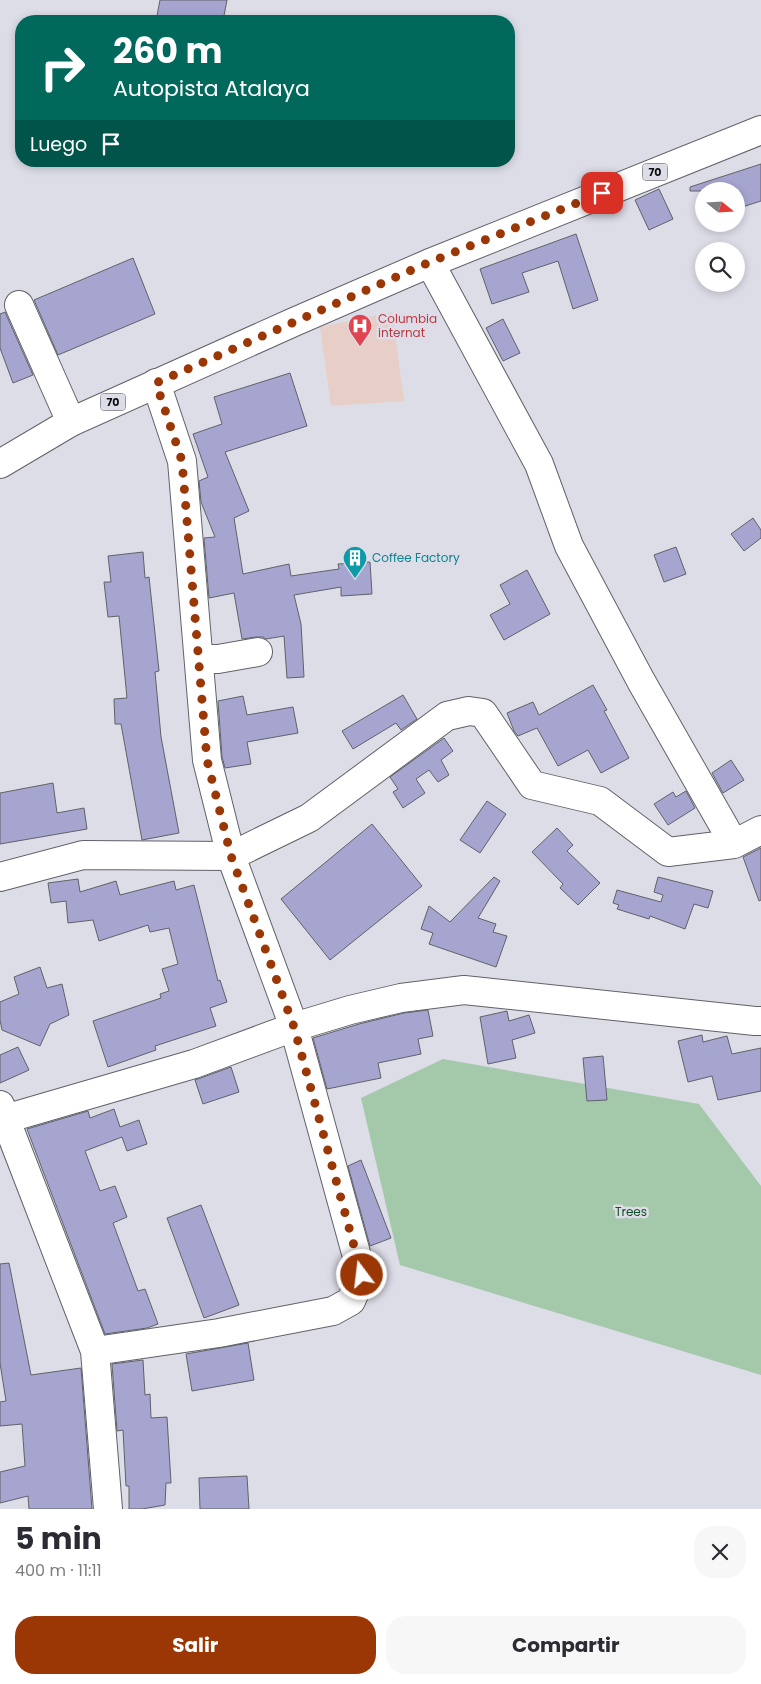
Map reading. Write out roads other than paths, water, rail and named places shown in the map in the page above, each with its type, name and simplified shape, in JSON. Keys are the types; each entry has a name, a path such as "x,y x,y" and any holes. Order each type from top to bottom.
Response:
{"street":[{"name":"70","path":"0,464 71,422 430,262 761,130"},
{"path":"430,262 539,464 573,554 640,682 734,844"},
{"path":"20,305 71,422"},
{"path":"95,1351 219,1333 333,1311 351,1301 362,1275 294,1027 231,856 207,760 182,461 156,383"},
{"path":"199,659 218,659 258,652"},
{"path":"0,877 83,855 231,856 309,818 447,716 469,711 483,713 532,785 600,802 668,852 734,844 761,830"},
{"path":"108,1509 95,1351 2,1112 194,1064 294,1027 350,1010 401,998 464,990 755,1022 761,1021"}],"place":[{"name":"Columbia internat","path":"360,347"},
{"name":"Coffee Factory","path":"355,579"}],"park label":[{"name":"Trees","path":"631,1212"}]}
